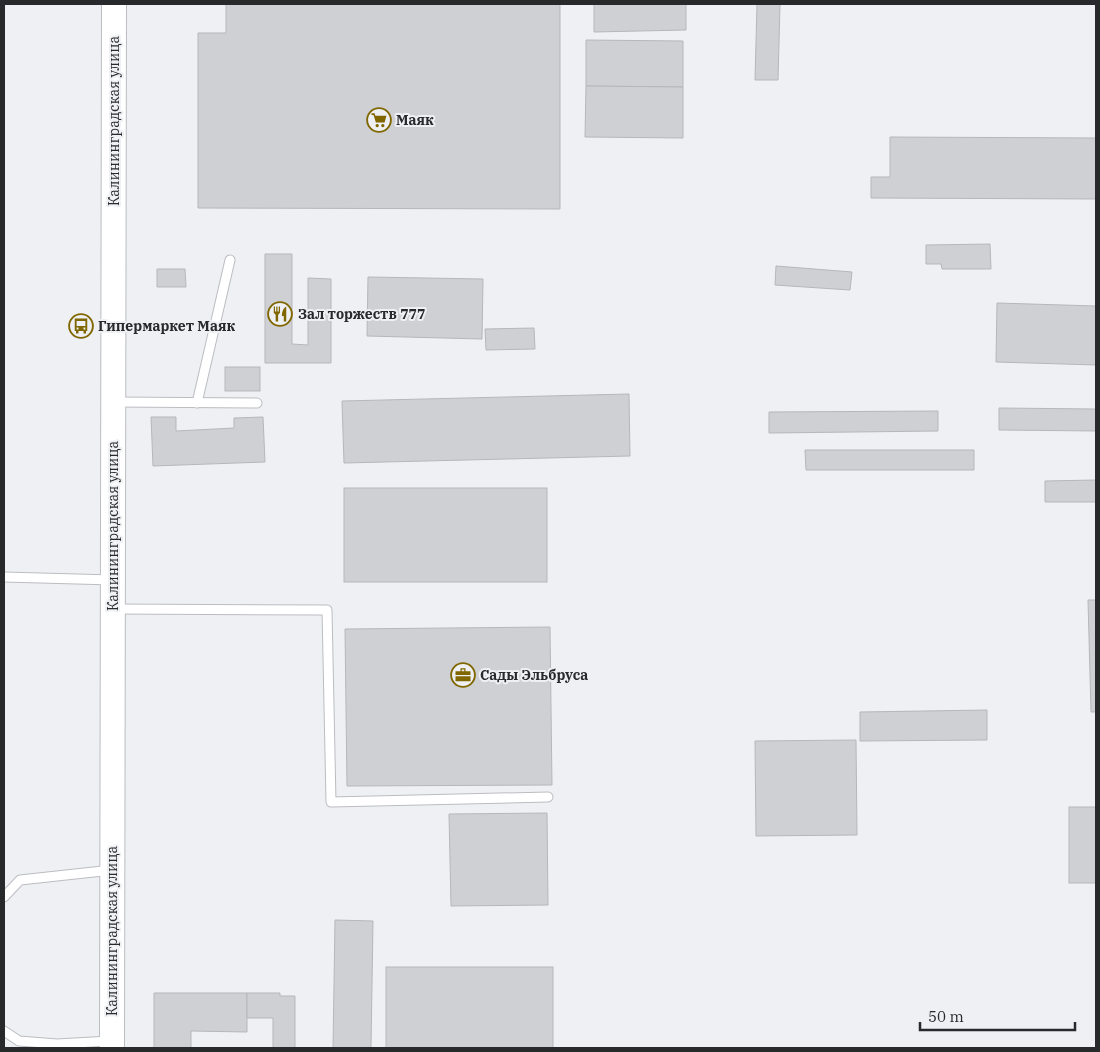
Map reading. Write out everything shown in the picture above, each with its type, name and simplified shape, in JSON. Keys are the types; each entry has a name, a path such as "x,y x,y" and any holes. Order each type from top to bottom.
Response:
{"street":[{"name":"Калининградская улица","path":"112,1044 114,4"}],"lane":[{"path":"197,403 230,260"},
{"path":"113,402 257,403"},
{"path":"4,577 113,580"},
{"path":"112,609 327,610 331,802 548,796"},
{"path":"4,897 20,880 112,870"},
{"path":"4,1031 19,1041 57,1044 112,1044"}],"building":[{"name":"Маяк","path":"226,4 560,4 560,209 198,208 198,33 226,33"},
{"path":"594,4 686,4 686,30 594,32"},
{"path":"757,4 780,4 778,80 755,80"},
{"path":"586,40 683,41 683,87 586,86"},
{"path":"586,86 683,87 683,138 585,137"},
{"path":"890,137 1096,138 1096,199 871,198 871,177 890,177"},
{"path":"990,244 991,269 942,269 941,264 926,264 926,245"},
{"path":"265,254 292,254 292,344 308,345 308,278 331,279 331,363 265,363"},
{"path":"776,266 852,272 850,290 775,285"},
{"path":"157,269 185,269 186,287 157,287"},
{"path":"368,277 483,279 482,339 367,336"},
{"path":"997,303 1096,306 1096,365 996,362"},
{"path":"534,328 535,349 486,350 485,329"},
{"path":"225,367 260,367 260,391 225,391"},
{"path":"629,394 630,456 344,463 342,401"},
{"path":"999,408 1096,409 1096,431 999,430"},
{"path":"938,411 938,431 769,433 769,412"},
{"path":"151,417 176,417 176,431 234,428 234,418 263,417 265,462 153,466"},
{"path":"805,450 974,450 974,470 806,470"},
{"path":"1096,480 1096,502 1045,502 1045,481"},
{"path":"344,488 547,488 547,582 344,582"},
{"path":"1088,600 1096,600 1096,712 1091,712"},
{"path":"550,627 552,785 347,786 345,629"},
{"path":"987,710 987,740 860,741 860,712"},
{"path":"856,740 857,835 756,836 755,741"},
{"path":"1069,807 1096,807 1096,883 1069,883"},
{"path":"547,813 548,905 451,906 449,814"},
{"path":"335,920 373,921 371,1048 333,1048"},
{"path":"386,967 553,967 553,1048 386,1048"},
{"path":"154,993 247,993 247,1032 191,1031 191,1048 154,1048"},
{"path":"247,993 280,993 280,996 295,996 295,1048 273,1048 273,1018 247,1018"}],"place":[{"name":"Маяк","path":"379,120"},
{"name":"Зал торжеств 777","path":"280,314"},
{"name":"Гипермаркет Маяк","path":"81,326"},
{"name":"Сады Эльбруса","path":"463,675"}]}
